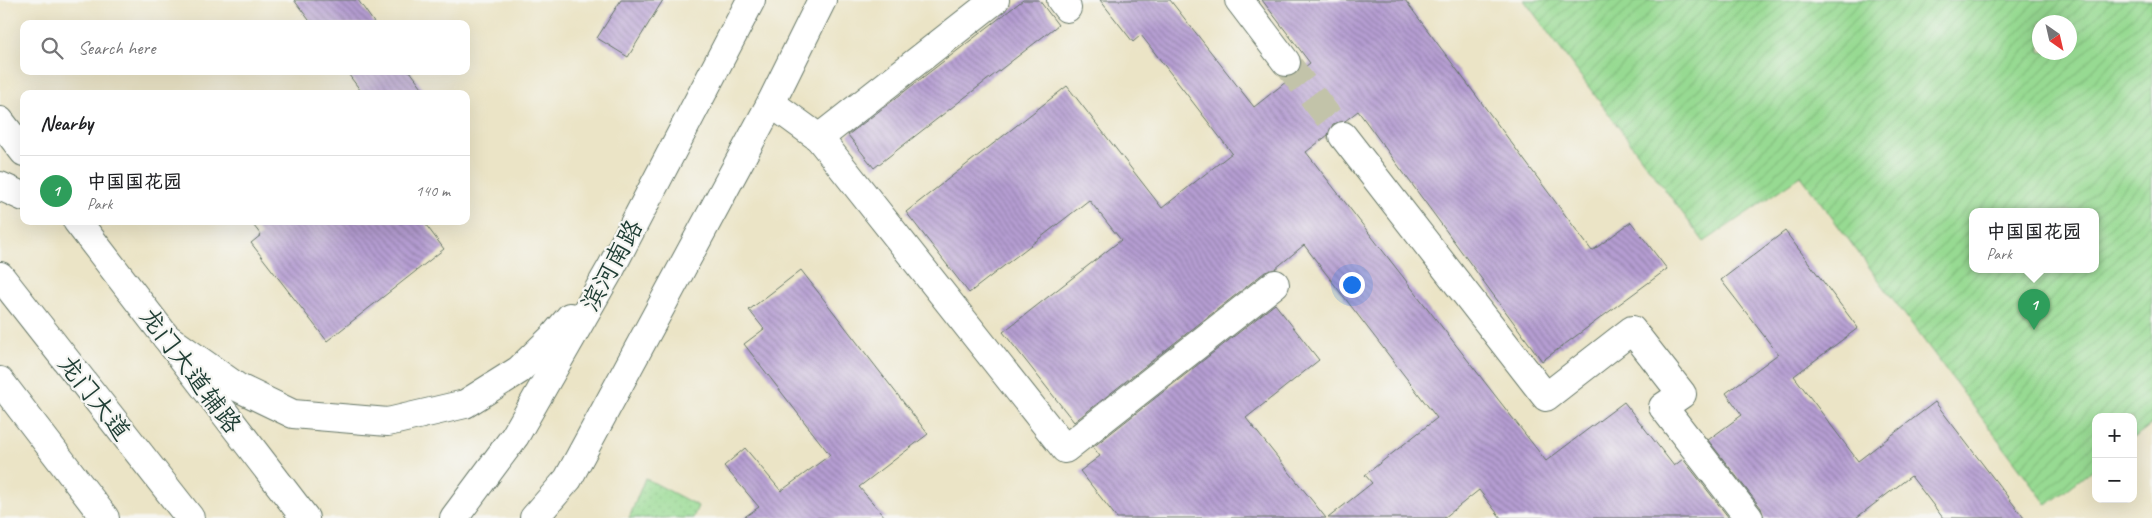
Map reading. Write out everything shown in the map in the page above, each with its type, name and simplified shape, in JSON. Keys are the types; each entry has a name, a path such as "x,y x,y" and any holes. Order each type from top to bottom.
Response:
{"main road":[{"name":"滨河南路","path":"454,518 515,436 611,268 751,0"},
{"path":"550,518 568,479 771,103 822,0"},
{"path":"819,138 995,0"},
{"path":"1239,0 1286,62"},
{"path":"771,103 819,138 1065,449 1275,284"},
{"path":"0,121 20,147"},
{"path":"1343,136 1546,397 1632,330 1682,394 1663,407 1749,518"},
{"path":"0,186 20,195"},
{"name":"龙门大道辅路","path":"80,225 305,518"},
{"path":"166,338 237,387 294,414 388,422 465,404 519,370 554,336 611,268"},
{"name":"龙门大道","path":"0,276 190,518"},
{"path":"0,381 105,518"},
{"path":"534,518 568,479"}],"green space":[{"path":"1524,0 2152,0 2152,424 2137,435 2137,413 2092,413 2092,470 2047,505 1801,176 1704,242"},
{"path":"645,478 698,506 693,518 629,518"}],"building":[{"path":"294,0 358,0 372,20 309,20"},
{"path":"621,0 663,0 628,57 597,38"},
{"path":"1023,0 1039,0 1058,25 874,168 848,135"},
{"path":"1100,0 1170,0 1254,107 1310,63 1262,0 1405,0 1592,251 1631,222 1667,269 1542,361 1358,111 1345,121 1333,124 1328,135 1306,152 1546,461 1624,402 1674,466 1683,459 1729,518 1501,518 1479,490 1444,518 1328,518 1372,483 1365,475 1437,418 1304,245 1275,269 1265,272 1074,422 1003,332 1121,240 1089,200 969,293 906,212 1067,86 1162,208 1232,153 1141,35 1133,42"},
{"path":"349,75 413,75 424,90 360,90"},
{"path":"253,225 426,225 444,249 327,341 251,243 261,235"},
{"path":"1785,231 1858,328 1794,376 1858,461 1935,402 2024,518 1943,518 1911,476 1856,518 1764,518 1761,508 1708,440 1742,415 1726,393 1778,354 1721,280"},
{"path":"801,270 928,434 859,487 886,518 743,518 759,507 724,466 745,448 781,491 830,455 744,344 764,329 749,310"},
{"path":"1275,304 1319,360 1246,418 1326,518 1117,518 1080,471 1100,456 1093,447"}],"tunnel":[{"path":"1286,62 1343,136"}],"place":[{"name":"中国国花园","path":"2034,330"}]}
